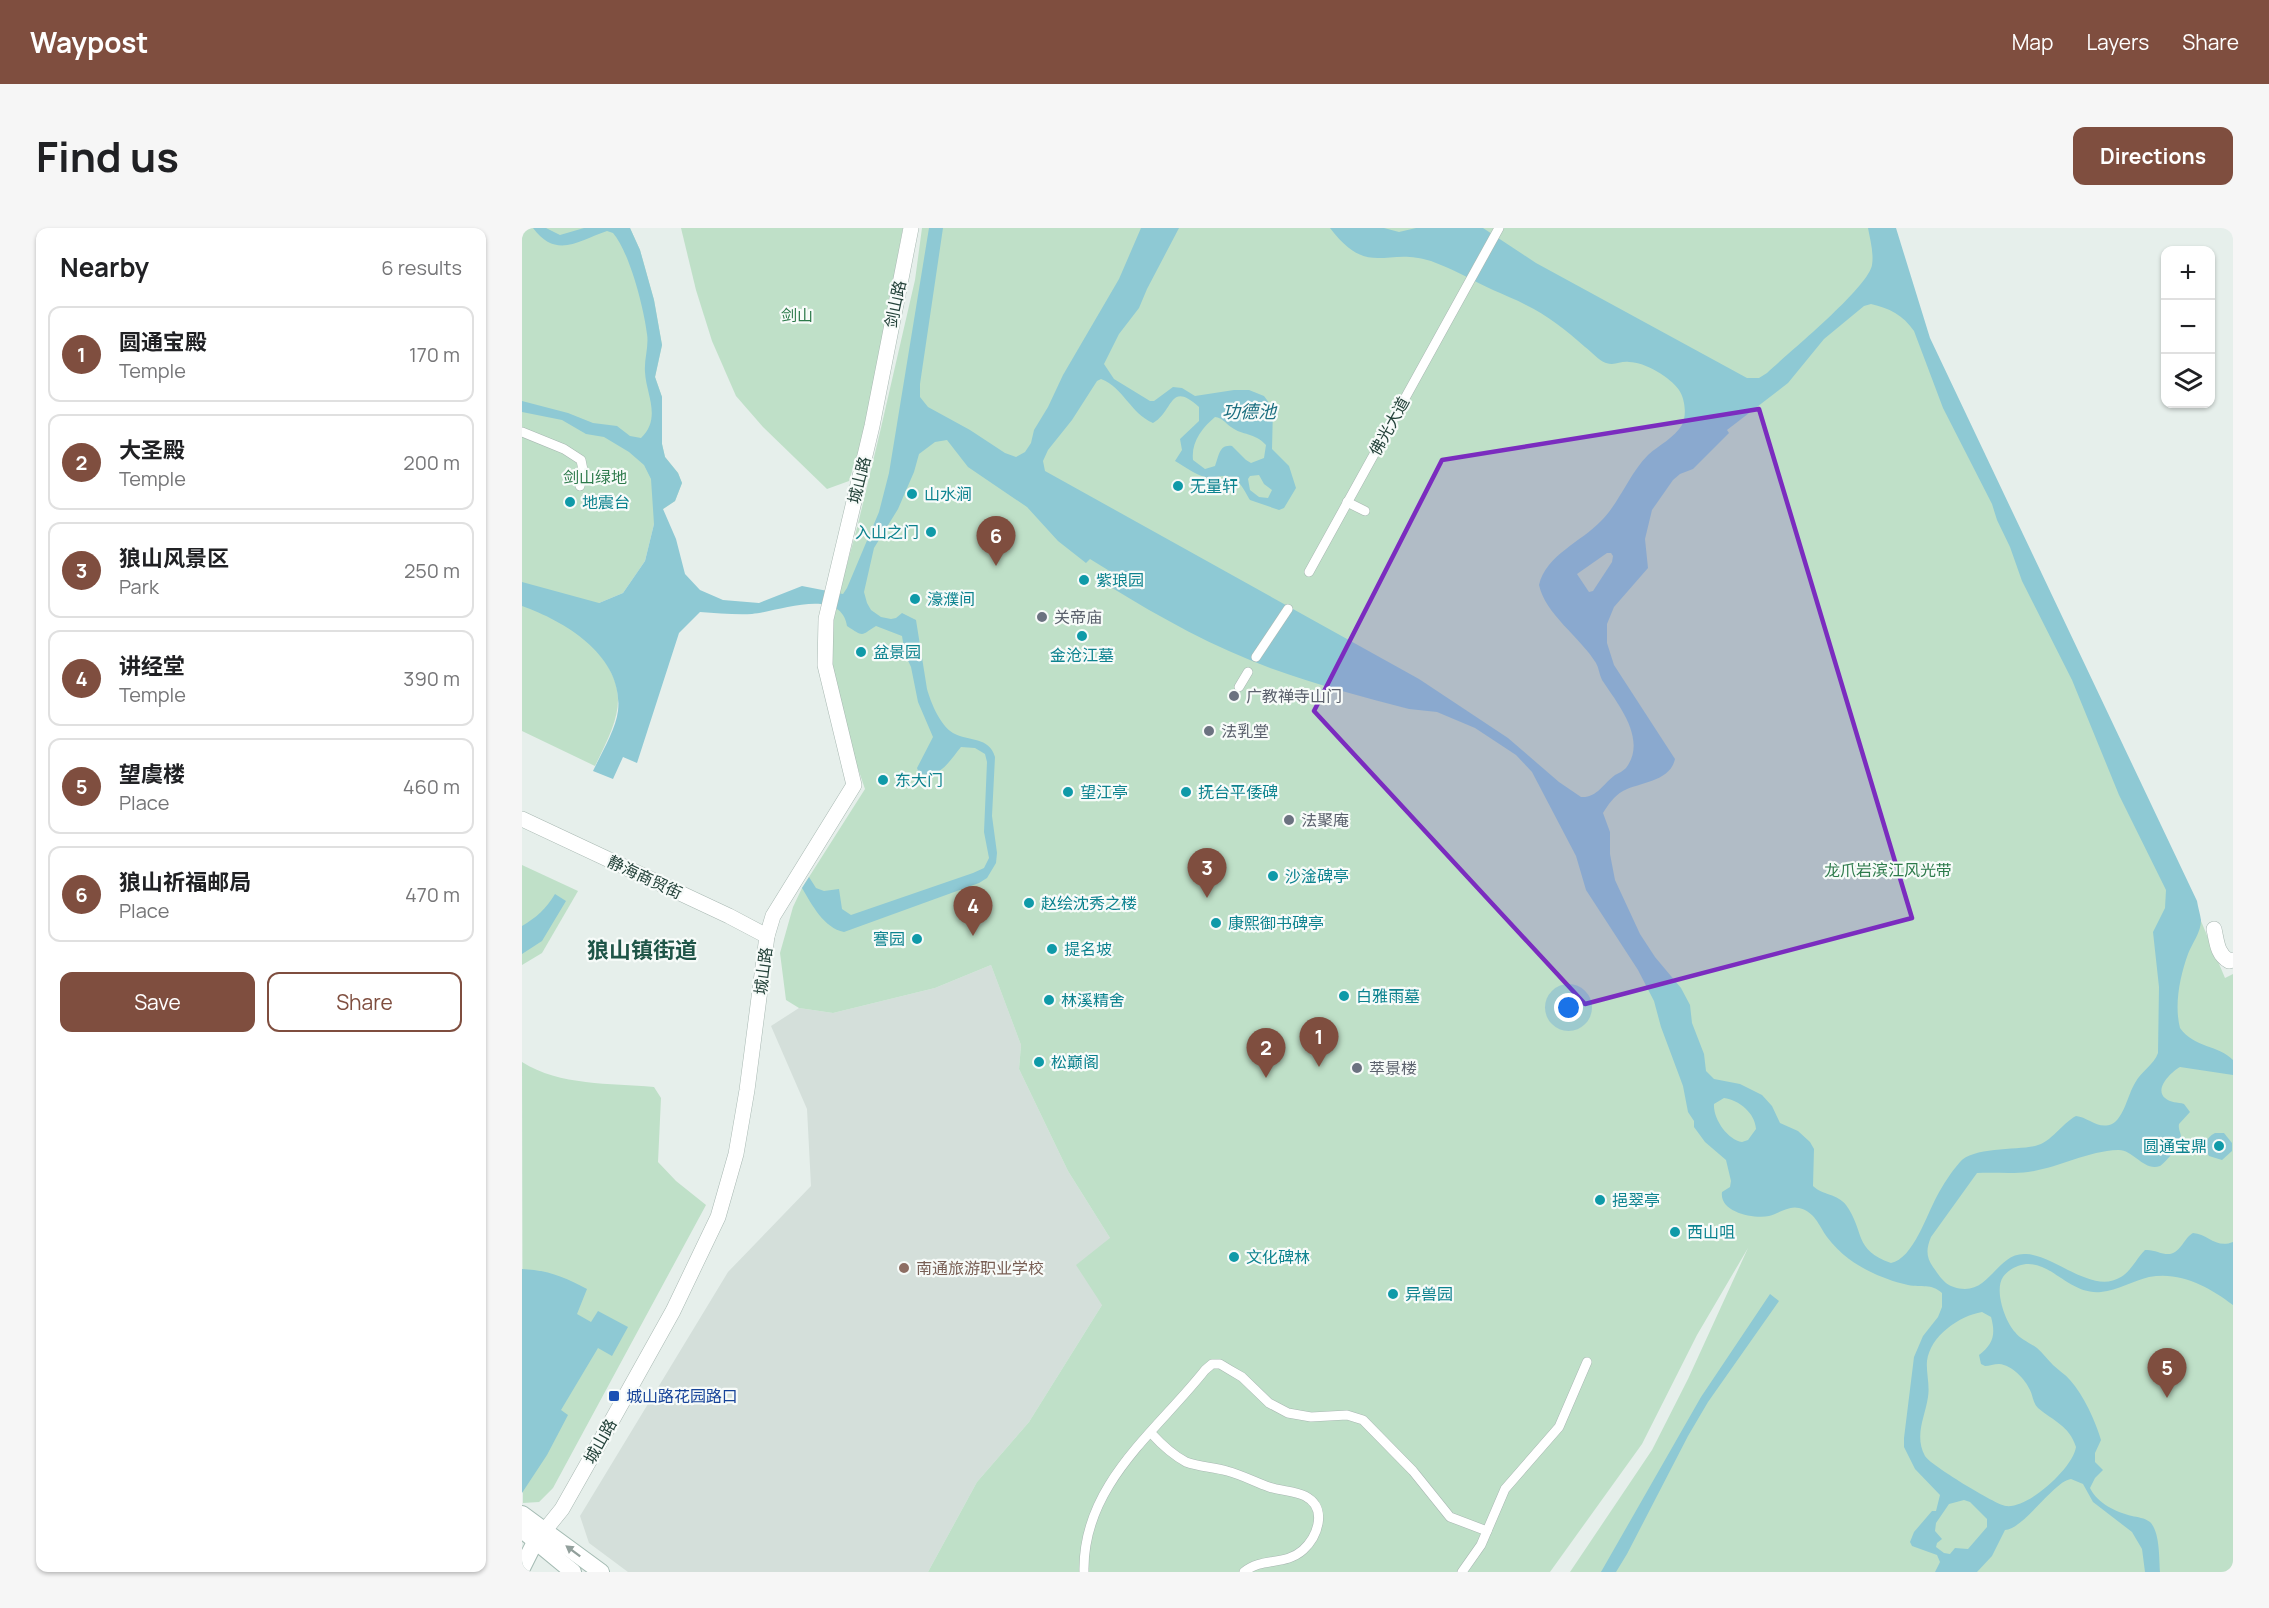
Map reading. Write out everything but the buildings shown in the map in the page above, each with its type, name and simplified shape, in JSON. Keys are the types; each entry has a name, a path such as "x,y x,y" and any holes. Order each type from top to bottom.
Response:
{"main road":[{"path":"522,1514 534,1541 601,1572"},
{"path":"522,1530 573,1572"},
{"name":"城山路","path":"522,1568 534,1541"}],"street":[{"name":"剑山路","path":"880,380 911,228"},
{"name":"佛光大道","path":"1308,572 1499,229"},
{"name":"城山路","path":"534,1541 562,1509 673,1311 718,1217 736,1154 747,1090 767,936 773,916 854,785 825,665 825,619 872,426 880,380"},
{"path":"522,432 564,449 581,460 584,470 580,486"},
{"path":"1347,502 1365,511"},
{"path":"1256,657 1288,609"},
{"path":"1239,687 1248,672"},
{"name":"静海商贸街","path":"522,819 719,911 767,936"},
{"path":"2214,929 2219,953 2229,961 2233,960"},
{"path":"1462,1572 1487,1532 1505,1489 1559,1427 1587,1362"},
{"path":"1084,1572 1086,1539 1093,1515 1115,1473 1212,1364 1220,1365 1242,1377 1269,1403 1279,1409 1298,1415 1347,1415 1363,1420 1413,1471 1450,1517 1487,1532"},
{"path":"1151,1433 1167,1449 1186,1462 1226,1470 1284,1492 1302,1494 1314,1503 1319,1516 1318,1524 1305,1548 1289,1560 1256,1564 1244,1572"}],"highlighted area":[{"path":"1759,409 1912,918 1585,1004 1314,711 1442,460"}],"shaded area":[{"name":"南通旅游职业学校","path":"991,965 1021,1045 1019,1069 1068,1171 1110,1238 1102,1305 1029,1422 977,1482 928,1572 628,1572 589,1543 580,1516 728,1272 811,1186 807,1109 771,1026 799,1008 833,1013 935,988"}],"green space":[{"name":"剑山绿地","path":"522,228 630,228 640,250 654,300 662,345 655,377 662,397 662,444 665,457 678,473 682,483 675,501 663,509 654,524 645,561 623,593 599,603 594,648 614,678 618,692 618,706 610,734 595,766 522,731"},
{"name":"剑山","path":"681,228 903,228 865,431 849,481 827,489 763,427 736,396 712,341 696,290"},
{"name":"龙爪岩滨江风光带","path":"922,228 1882,228 1889,259 2201,921 2225,978 2233,974 2233,1572 1570,1572 1652,1450 1688,1379 1748,1248 1697,1335 1642,1444 1550,1572 928,1572 977,1482 1029,1422 1102,1305 1076,1265 1110,1238 1068,1171 1019,1069 1021,1045 991,965 935,988 833,1013 799,1008 786,1000 780,953 793,907 802,888 865,789 849,742 830,662 834,611 857,528 915,280"},
{"path":"522,865 578,891 542,953 522,965"},
{"path":"522,1062 537,1070 569,1079 654,1087 661,1098 658,1162 676,1181 706,1205 553,1488 539,1502 523,1503"}],"water":[{"name":"功德池","path":"533,228 546,228 560,235 584,228 630,228 640,250 654,300 662,345 655,377 662,397 662,444 665,457 678,473 682,483 675,501 663,509 676,539 685,574 700,590 723,600 759,603 802,586 843,594 847,588 879,512 889,473 929,228 943,228 920,397 928,407 1005,453 1016,457 1025,452 1031,443 1034,430 1063,375 1119,279 1141,228 1179,228 1139,308 1119,334 1104,364 1114,379 1150,401 1154,401 1173,387 1182,388 1195,396 1249,390 1264,396 1273,408 1272,449 1289,466 1296,488 1284,508 1279,510 1250,500 1240,484 1229,476 1208,478 1193,472 1175,461 1182,450 1180,439 1199,421 1199,407 1189,399 1182,396 1177,397 1153,423 1138,413 1116,388 1101,379 1097,381 1072,420 1048,450 1043,461 1045,471 1419,679 1508,738 1559,782 1581,797 1587,797 1596,793 1626,768 1632,757 1634,745 1632,733 1622,710 1602,680 1596,663 1555,616 1539,585 1543,574 1556,557 1593,529 1608,513 1648,455 1679,430 1684,421 1685,412 1681,394 1670,380 1649,367 1626,362 1612,364 1603,362 1564,329 1542,314 1455,271 1415,257 1367,257 1356,253 1330,228 1384,228 1399,232 1416,228 1483,228 1536,263 1747,378 1759,378 1826,320 1857,289 1872,265 1872,246 1868,228 1896,228 1930,338 2197,901 2201,925 2188,954 2180,981 2178,1019 2180,1028 2192,1039 2221,1051 2233,1060 2233,1075 2180,1067 2165,1081 2161,1090 2165,1098 2184,1104 2190,1112 2179,1124 2181,1141 2160,1166 2149,1166 2129,1153 2118,1150 2095,1153 2028,1172 1977,1173 1931,1237 1928,1249 1931,1263 1943,1280 1954,1287 1965,1289 1982,1283 2002,1264 2017,1255 2037,1256 2086,1278 2110,1281 2125,1274 2145,1250 2174,1253 2193,1233 2222,1244 2233,1242 2233,1305 2194,1282 2172,1276 2149,1277 2107,1291 2090,1292 2080,1289 2044,1268 2026,1264 2010,1270 2001,1283 2000,1297 2011,1327 2070,1380 2092,1416 2101,1440 2095,1453 2095,1462 2103,1470 2095,1478 2090,1488 2093,1494 2120,1512 2150,1522 2156,1532 2160,1572 2145,1572 2142,1549 2132,1532 2093,1502 2083,1484 2071,1479 2056,1488 2021,1522 2005,1530 1992,1556 1977,1572 1935,1572 1940,1562 1937,1555 1912,1546 1910,1542 1914,1532 1932,1511 1936,1511 1940,1495 1915,1469 1904,1447 1904,1438 1914,1357 1923,1336 1938,1317 1942,1307 1942,1293 1930,1287 1893,1281 1855,1263 1834,1246 1809,1212 1795,1207 1762,1217 1738,1213 1726,1205 1722,1192 1730,1187 1731,1181 1726,1160 1705,1142 1694,1127 1694,1121 1688,1112 1683,1086 1654,1001 1638,970 1586,890 1576,856 1532,772 1516,755 1475,728 1437,712 1409,709 1290,675 1230,652 1168,621 1109,586 1116,575 1090,559 1086,563 1058,541 1027,507 968,467 947,440 935,442 919,454 898,509 874,548 864,592 871,610 881,617 891,619 902,613 916,620 927,689 940,719 953,733 978,740 992,750 995,757 992,816 997,853 996,863 987,878 979,883 844,932 830,926 825,921 802,888 809,877 816,888 824,891 839,889 842,909 851,915 973,873 984,868 989,858 984,832 987,762 985,754 975,748 961,747 938,772 926,775 919,773 917,768 933,737 918,702 902,636 876,626 860,634 847,626 842,614 833,607 807,604 752,614 700,612 679,633 637,763 623,757 613,779 593,771 617,718 617,692 612,674 602,658 574,632 522,606 522,582 599,603 623,593 645,561 654,524 651,479 644,465 629,452 604,437 586,434 562,420 522,412 522,401 568,413 593,423 617,426 630,436 641,438 651,422 652,414 645,372 647,334 643,310 630,267 613,233 607,231 568,245 551,243 542,238","holes":["1871,304 1895,313 1914,331 1943,408 1992,504 2022,581 2072,680 2119,795 2166,890 2165,908 2153,932 2159,987 2158,1053 2132,1088 2120,1117 2112,1124 2102,1125 2076,1116 2041,1144 1984,1151 1966,1157 1957,1166 1937,1196 1913,1245 1899,1260 1891,1263 1879,1258 1865,1246 1852,1214 1843,1201 1813,1186 1814,1149 1810,1142 1798,1131 1780,1123 1772,1106 1762,1095 1740,1084 1714,1079 1706,1071 1704,1054 1692,1023 1690,1005 1681,988 1655,957 1640,934 1615,880 1610,854 1610,832 1603,813 1614,798 1623,791 1661,777 1672,767 1675,759 1614,665 1607,643 1607,624 1614,607 1648,568 1645,539 1652,510 1673,480 1680,474 1693,469 1729,433 1727,430 1788,383 1824,339 1864,306","1215,417 1220,418 1235,430 1262,441 1266,445 1264,458 1251,463 1232,446 1228,446 1220,452 1215,466 1205,469 1193,460 1193,453 1198,436","1259,475 1264,484 1272,490 1268,498 1259,497 1250,490 1248,479 1250,476","1607,553 1611,553 1612,562 1593,591 1589,592 1577,574","1724,1098 1735,1101 1753,1118 1756,1129 1748,1140 1742,1142 1737,1140 1722,1128 1714,1110 1714,1104","1982,1312 1991,1317 1992,1339 1979,1355 1981,1364 1985,1366 2004,1365 2017,1373 2028,1386 2036,1406 2065,1428 2076,1447 2067,1466 2048,1486 2026,1501 2015,1505 2000,1504 1963,1484 1929,1460 1922,1449 1920,1434 1929,1388 1927,1366 1929,1352 1947,1329 1964,1318","1964,1500 1970,1502 1987,1519 1987,1527 1968,1549 1955,1548 1950,1554 1936,1547 1942,1539 1935,1531 1936,1523 1949,1504"]},
{"path":"555,894 566,901 542,941 522,954 522,926 541,912"},
{"path":"2215,1133 2224,1133 2232,1143 2232,1151 2222,1160 2209,1156 2206,1149 2207,1140"},
{"path":"522,1269 556,1275 587,1289 577,1314 591,1322 598,1311 628,1327 612,1356 598,1348 561,1410 568,1415 547,1455 522,1493"},
{"path":"1770,1294 1779,1301 1708,1402 1627,1554 1616,1572 1601,1572 1701,1397"}],"place":[{"name":"无量轩","path":"1178,486"},
{"name":"山水涧","path":"912,494"},
{"name":"地震台","path":"570,502"},
{"name":"入山之门","path":"931,532"},
{"name":"狼山祈福邮局","path":"996,566"},
{"name":"紫琅园","path":"1084,580"},
{"name":"濠濮间","path":"915,599"},
{"name":"关帝庙","path":"1042,617"},
{"name":"金沧江墓","path":"1082,636"},
{"name":"盆景园","path":"861,652"},
{"name":"广教禅寺山门","path":"1234,696"},
{"name":"法乳堂","path":"1209,731"},
{"name":"东大门","path":"883,780"},
{"name":"望江亭","path":"1068,792"},
{"name":"抚台平倭碑","path":"1186,792"},
{"name":"法聚庵","path":"1289,820"},
{"name":"沙淦碑亭","path":"1273,876"},
{"name":"狼山风景区","path":"1207,898"},
{"name":"赵绘沈秀之楼","path":"1029,903"},
{"name":"康熙御书碑亭","path":"1216,923"},
{"name":"讲经堂","path":"973,936"},
{"name":"謇园","path":"917,939"},
{"name":"提名坡","path":"1052,949"},
{"name":"白雅雨墓","path":"1344,996"},
{"name":"林溪精舍","path":"1049,1000"},
{"name":"松巅阁","path":"1039,1062"},
{"name":"圆通宝殿","path":"1319,1067"},
{"name":"萃景楼","path":"1357,1068"},
{"name":"大圣殿","path":"1266,1078"},
{"name":"圆通宝鼎","path":"2219,1146"},
{"name":"挹翠亭","path":"1600,1200"},
{"name":"西山咀","path":"1675,1232"},
{"name":"文化碑林","path":"1234,1257"},
{"name":"南通旅游职业学校","path":"904,1268"},
{"name":"异兽园","path":"1393,1294"},
{"name":"城山路花园路口","path":"614,1396"},
{"name":"望虞楼","path":"2167,1398"}],"district":[{"name":"狼山镇街道","path":"642,950"}]}
